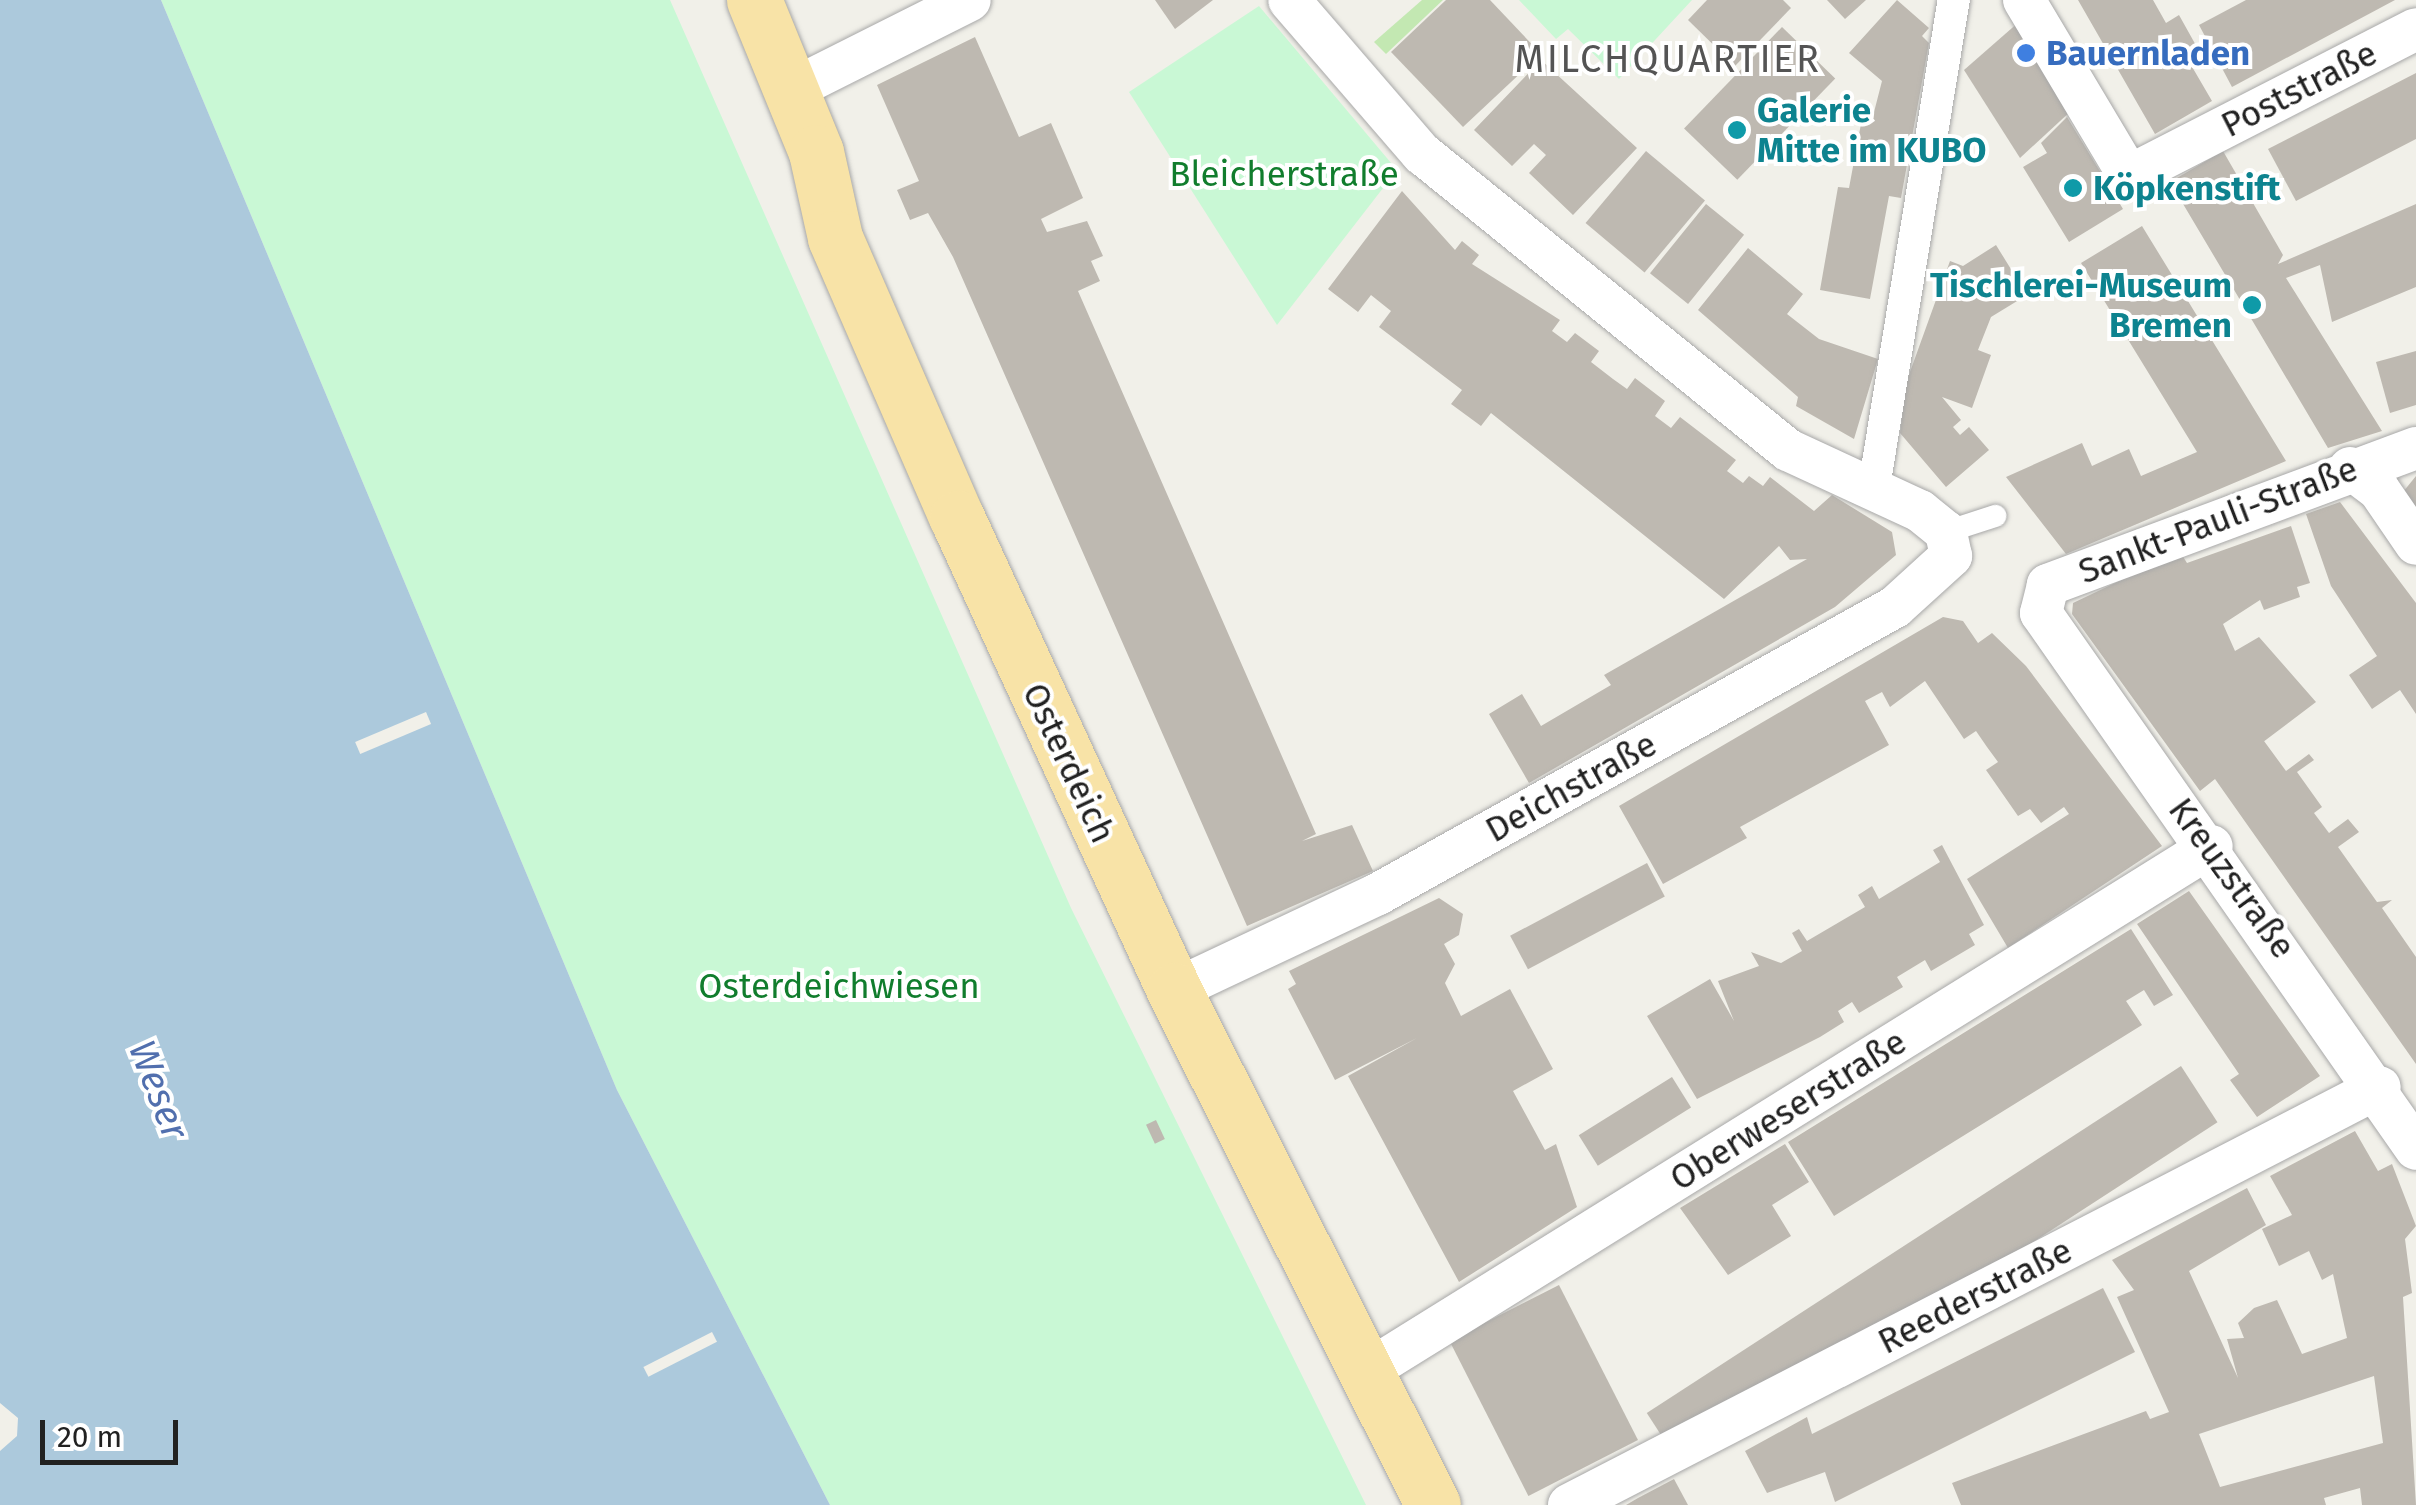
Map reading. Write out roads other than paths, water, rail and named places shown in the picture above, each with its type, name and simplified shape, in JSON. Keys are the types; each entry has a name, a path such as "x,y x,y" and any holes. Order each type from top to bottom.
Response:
{"main road":[{"name":"Osterdeich","path":"754,0 791,90 835,238 1174,990 1433,1505"}],"street":[{"path":"791,90 970,0"},
{"path":"1288,0 1422,154 1788,450 1873,493 1948,544"},
{"path":"1873,493 1954,0"},
{"name":"Poststraße","path":"2024,0 2128,176 2416,29"},
{"name":"Sankt-Pauli-Straße","path":"2041,613 2048,585 2350,468 2416,448"},
{"path":"2350,468 2380,490 2416,544"},
{"name":"Deichstraße","path":"1174,990 1378,894 1896,607 1948,544"},
{"name":"Kreuzstraße","path":"2041,613 2212,846 2380,1087 2416,1148"},
{"name":"Oberweserstraße","path":"1364,1373 2212,846"},
{"name":"Reederstraße","path":"1570,1505 2380,1087"}],"lane":[{"path":"1948,544 1995,516"}],"water":[{"name":"Weser","path":"0,0 161,0 617,1090 830,1505 0,1505 0,1451 17,1436 18,1418 0,1403"}],"place":[{"name":"Bauernladen","path":"2026,53"},
{"name":"Galerie Mitte im KUBO","path":"1737,130"},
{"name":"Köpkenstift","path":"2073,188"},
{"name":"Tischlerei-Museum Bremen","path":"2252,305"}],"district":[{"name":"MILCHQUARTIER","path":"1668,60"}],"park label":[{"name":"Bleicherstraße","path":"1284,174"},
{"name":"Osterdeichwiesen","path":"839,986"}]}
